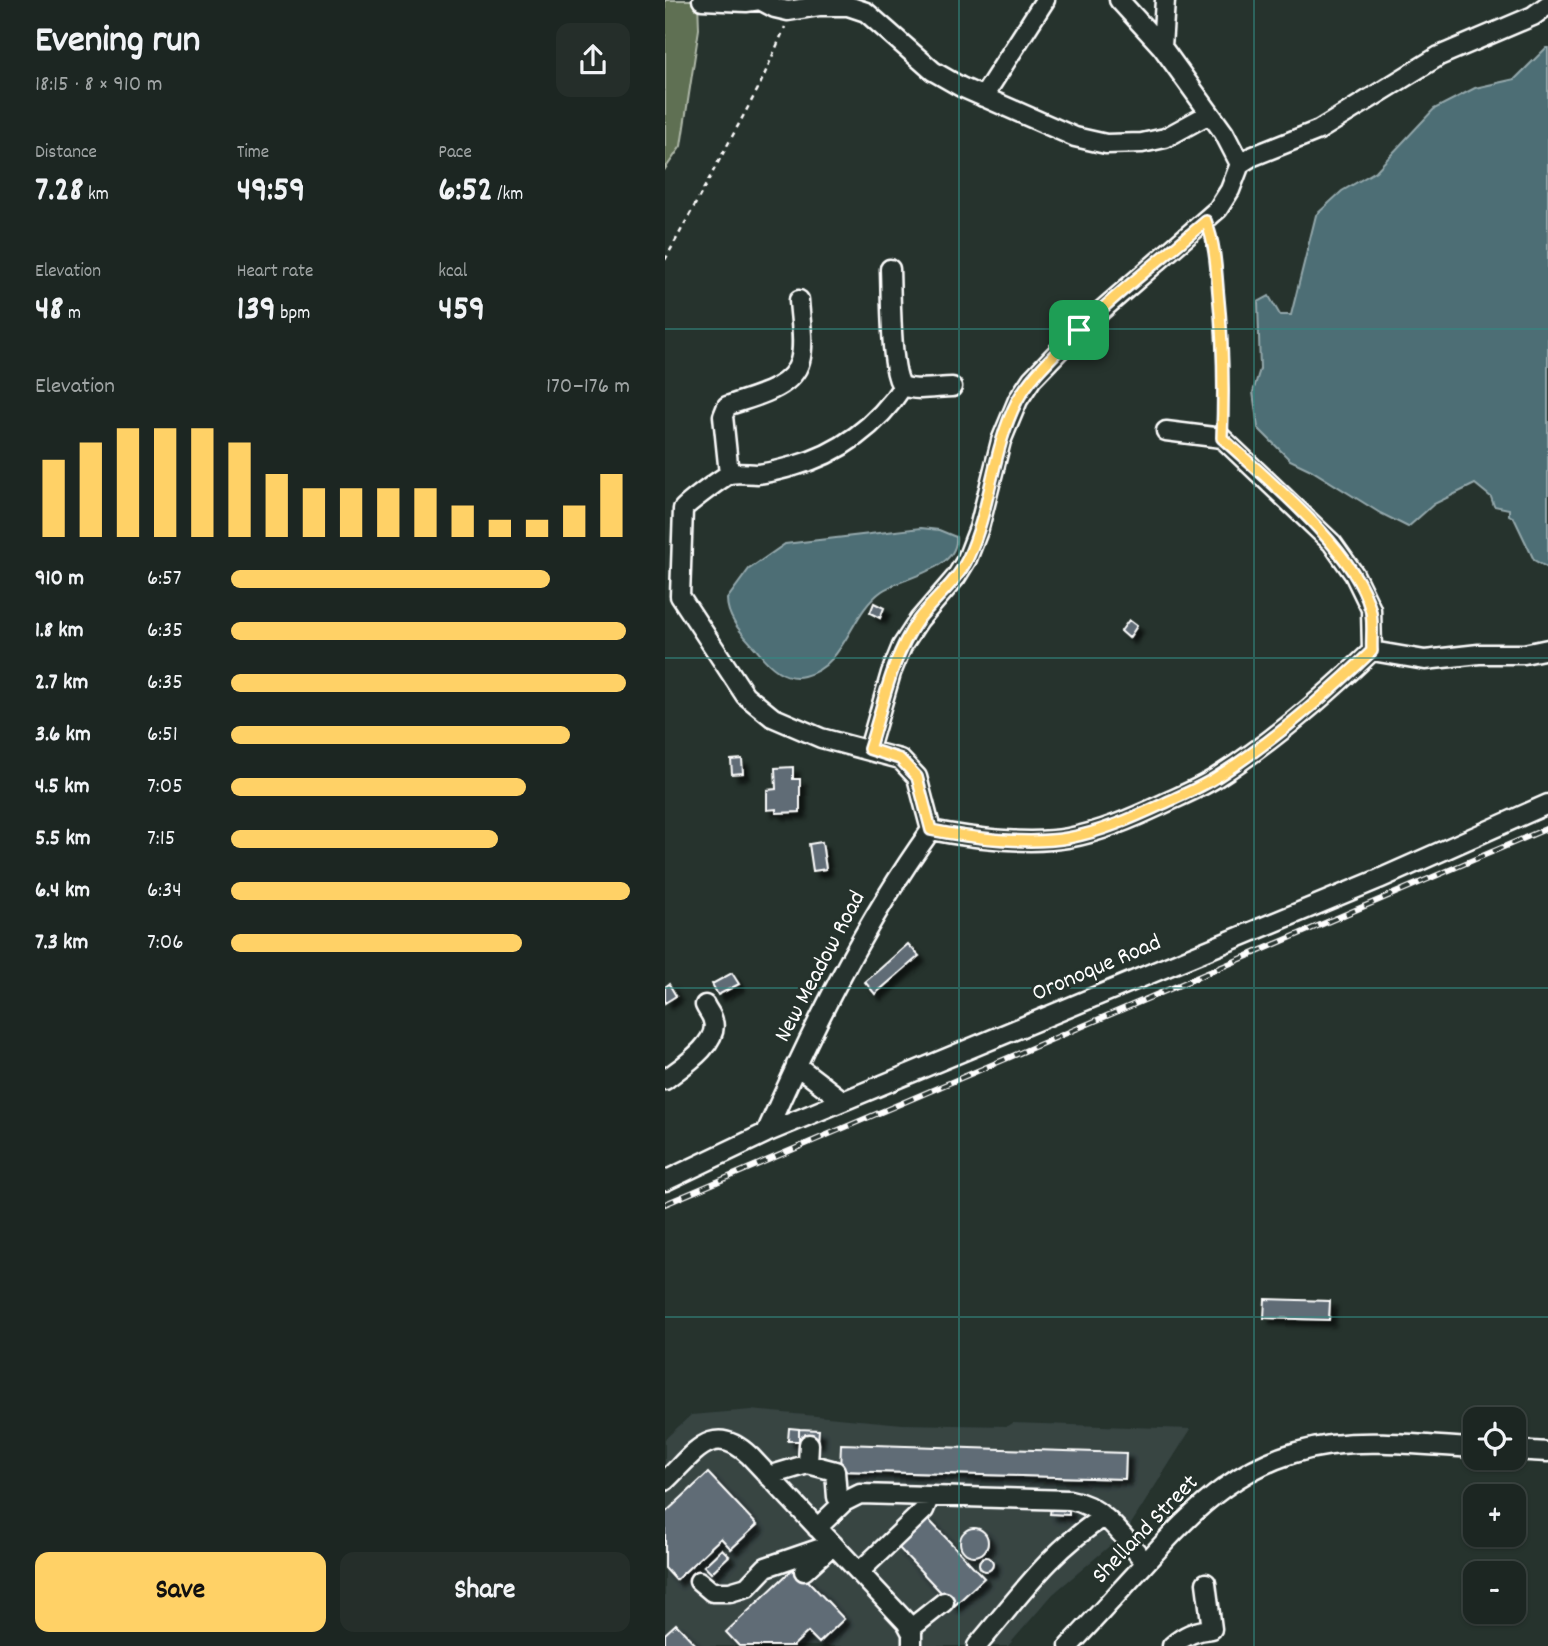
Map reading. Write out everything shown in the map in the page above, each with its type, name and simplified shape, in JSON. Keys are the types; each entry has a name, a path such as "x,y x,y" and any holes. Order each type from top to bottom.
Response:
{"street":[{"path":"702,0 760,0 775,8 788,10 848,6 866,12 933,71 983,97 1075,137 1106,144 1142,143 1165,138 1209,114"},
{"path":"983,97 1045,0"},
{"path":"1119,0 1162,47 1233,147 1240,164"},
{"path":"1162,47 1165,0"},
{"path":"869,749 891,673 902,646 967,559 979,528 1001,441 1018,400 1032,379 1112,299 1218,209 1240,164 1266,150 1319,130 1439,56 1533,16 1548,5"},
{"path":"890,269 894,364 898,380 903,386 916,388 952,387"},
{"path":"729,474 723,416 727,406 772,390 787,379 800,363 799,300"},
{"path":"903,386 890,406 855,438 835,450 796,466 761,474 729,474 690,501 683,509 683,572 680,596 745,695 772,717 821,738 900,759 917,777 931,830 960,836 1011,840 1067,838 1130,820 1218,777 1272,739 1324,697 1372,651 1371,609 1354,574 1332,543 1222,438 1166,431"},
{"path":"1372,651 1425,660 1479,654 1524,654 1548,649"},
{"name":"Oronoque Road","path":"665,1181 767,1133 1379,879 1548,804"},
{"name":"New Meadow Road","path":"767,1133 796,1065 896,881 931,830"},
{"path":"665,1080 707,1045 714,1033 714,1021 705,1005"},
{"path":"796,1065 843,1101"},
{"path":"665,1481 702,1446 719,1439 734,1443 859,1572 911,1637 944,1602"},
{"name":"Shelland Street","path":"1079,1643 1145,1562 1187,1517 1217,1491 1265,1462 1297,1451 1331,1445 1359,1443 1463,1447"},
{"path":"808,1464 809,1444"},
{"path":"1526,1451 1548,1452"},
{"path":"768,1476 808,1464 835,1471 837,1497 843,1503"},
{"path":"817,1528 843,1503 860,1494 1070,1500 1090,1506 1104,1517 1145,1562"},
{"path":"859,1572 924,1510 930,1496"},
{"path":"977,1646 1054,1556 1081,1531 1104,1517"},
{"path":"804,1571 833,1544"},
{"path":"699,1581 712,1592 730,1592 747,1587 767,1567 833,1544"},
{"path":"1173,1646 1182,1637 1200,1630 1212,1629 1206,1583"}],"path":[{"path":"665,260 758,87 783,35 788,10"},
{"path":"1206,221 1213,240 1220,313 1224,399 1222,438"}],"shaded area":[{"path":"751,1410 903,1424 1008,1426 1013,1423 1191,1429 1126,1532 1053,1594 1008,1646 665,1646 665,1439 691,1415"}],"green space":[{"path":"665,0 698,0 699,29 681,146 665,169"}],"water":[{"path":"1546,48 1548,568 1534,560 1514,518 1509,515 1509,509 1494,506 1491,497 1475,484 1434,504 1408,527 1290,460 1258,428 1253,392 1260,369 1258,302 1269,296 1280,315 1291,315 1316,215 1342,191 1376,171 1434,109 1475,88 1515,79"},
{"path":"921,528 939,530 956,537 955,548 949,557 928,571 882,591 862,613 838,651 818,670 797,677 779,672 743,635 730,614 727,599 749,569 785,544"}],"building":[{"path":"874,603 884,608 880,618 870,613"},
{"path":"1129,620 1137,626 1129,638 1121,631"},
{"path":"742,759 743,773 732,774 731,760"},
{"path":"793,767 793,779 800,779 800,812 776,813 776,809 767,810 767,790 776,789 775,768"},
{"path":"822,842 826,869 813,871 809,844"},
{"path":"908,944 919,956 875,994 865,982"},
{"path":"732,973 739,984 718,995 712,984"},
{"path":"669,984 676,996 665,1003 665,987"},
{"path":"1265,1299 1330,1301 1329,1320 1264,1318"},
{"path":"789,1428 799,1429 799,1441 788,1441"},
{"path":"799,1429 819,1430 818,1442 799,1441"},
{"path":"841,1444 1126,1453 1125,1479 840,1471"},
{"path":"708,1473 757,1525 731,1549 721,1538 676,1580 665,1568 665,1513"},
{"path":"1051,1508 1069,1508 1069,1515 1050,1514"},
{"path":"928,1519 984,1578 954,1606 898,1547"},
{"path":"974,1528 984,1532 988,1542 984,1552 974,1556 964,1552 960,1542 964,1532"},
{"path":"722,1549 729,1556 711,1573 704,1566"},
{"path":"986,1557 991,1559 991,1569 986,1571 981,1569 979,1564 981,1559"},
{"path":"795,1567 844,1619 819,1643 808,1632 793,1646 739,1646 726,1632"},
{"path":"676,1624 697,1646 665,1646 665,1634"}],"railway":[{"path":"665,1204 1548,828"}],"route":[{"path":"1206,221 1213,240 1220,313 1224,399 1222,438 1332,543 1354,574 1371,609 1372,651 1324,697 1272,739 1218,777 1130,820 1067,838 1011,840 960,836 931,830 917,777 900,759 869,749 891,673 902,646 919,620 956,577 967,559 979,528 1001,441 1018,400 1032,379 1079,330 1206,221"}]}
